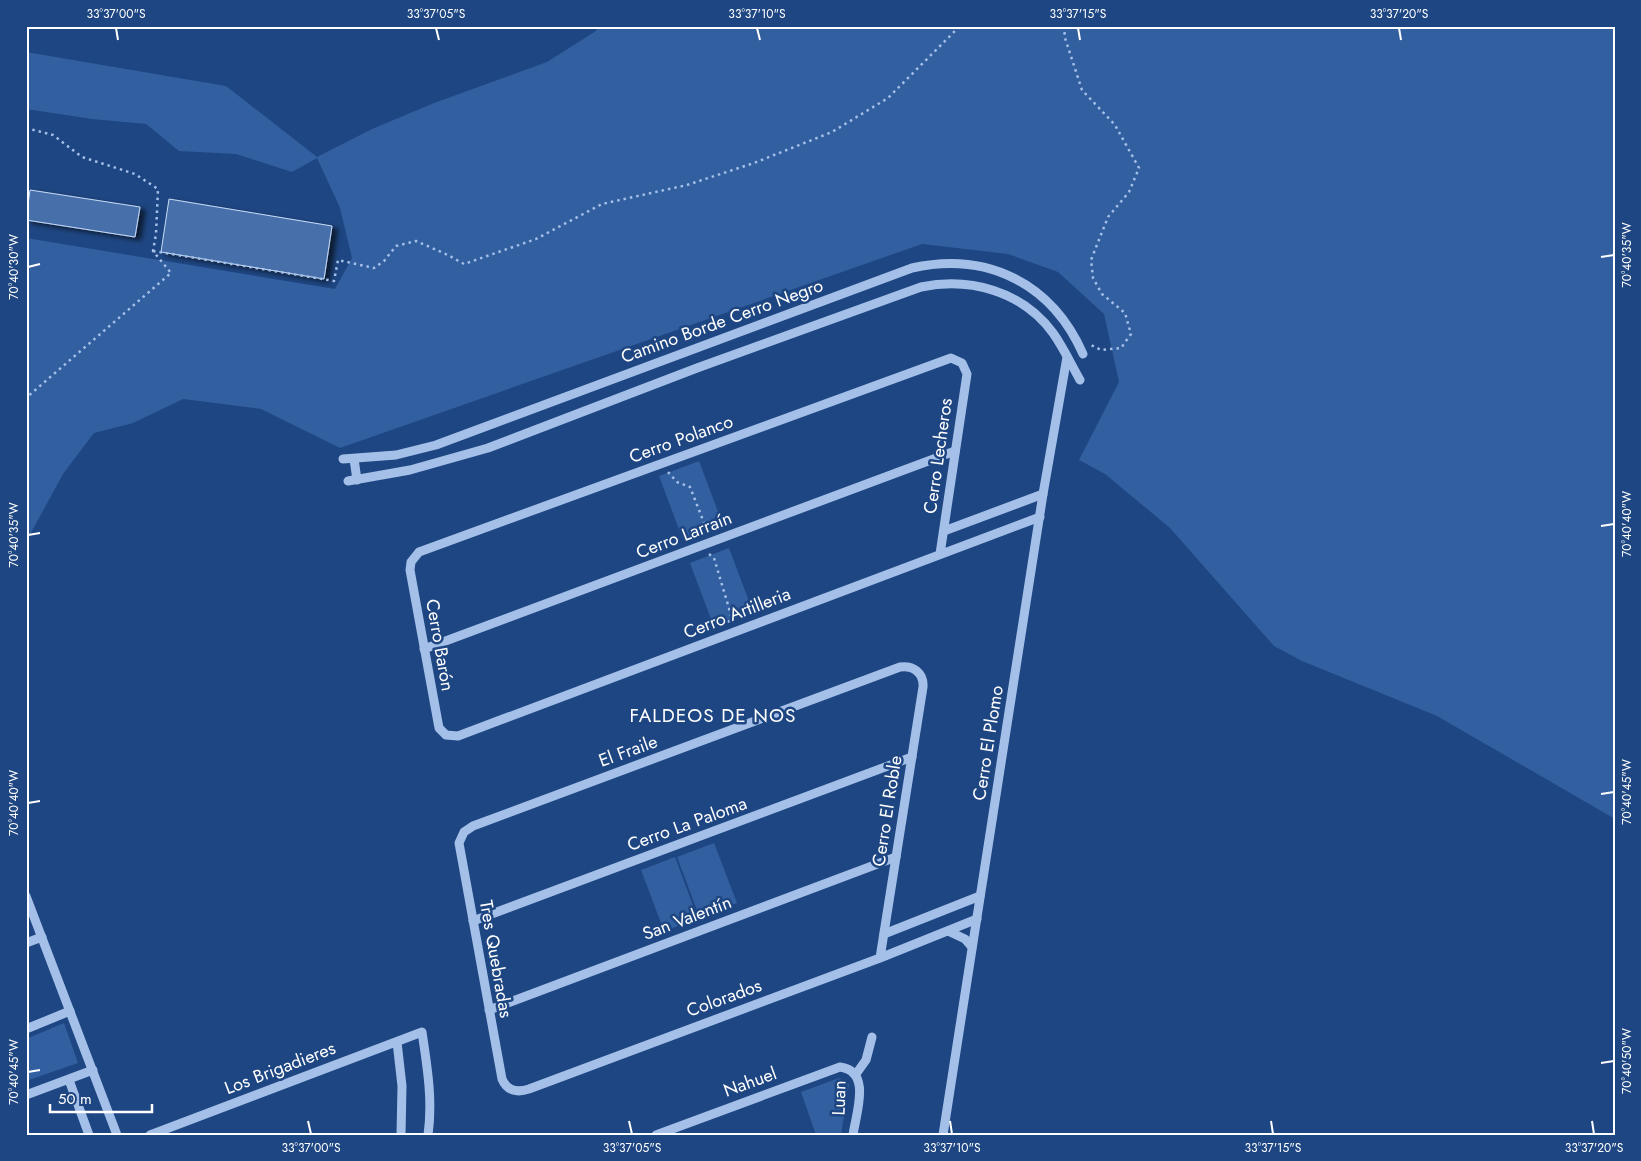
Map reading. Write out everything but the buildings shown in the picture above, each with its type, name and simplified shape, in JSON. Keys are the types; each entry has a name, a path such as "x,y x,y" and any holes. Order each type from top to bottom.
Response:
{"street":[{"name":"Camino Borde Cerro Negro","path":"343,460 396,455 436,445 810,305 928,264 944,262 975,264 990,268 1031,287 1053,306 1062,317 1078,341 1083,354"},
{"name":"Camino Borde Cerro Negro","path":"354,459 352,481 427,466 488,448 697,368 921,287 936,284 965,283 994,290 1014,299 1032,311 1052,332 1080,380"},
{"name":"Cerro El Plomo","path":"943,1135 1043,494 1067,357"},
{"name":"Cerro Polanco","path":"413,558 423,550 946,359 955,359 962,363"},
{"name":"Cerro Lecheros","path":"940,554 966,379 966,369 962,363"},
{"name":"Cerro Larraín","path":"424,649 955,451"},
{"path":"944,530 1043,494"},
{"name":"Cerro Artilleria","path":"446,735 458,736 1040,517"},
{"name":"Cerro Barón","path":"413,558 410,570 437,723 446,735"},
{"name":"El Fraile","path":"464,832 473,826 900,667 906,666 917,670"},
{"name":"Cerro El Roble","path":"880,958 923,683 917,670"},
{"name":"Cerro La Paloma","path":"473,921 912,757"},
{"name":"Tres Quebradas","path":"464,832 459,843 459,850 502,1079 511,1090"},
{"name":"San Valentín","path":"489,1010 896,857"},
{"path":"26,896 117,1135"},
{"path":"884,934 980,896"},
{"name":"Colorados","path":"511,1090 525,1090 880,958 977,919"},
{"path":"948,931 965,940 972,947"},
{"path":"26,943 42,937"},
{"path":"26,1029 70,1011"},
{"name":"Los Brigadieres","path":"150,1135 422,1032 430,1090 428,1135"},
{"name":"Luan","path":"853,1135 860,1088 856,1074 866,1060 872,1037"},
{"path":"397,1042 402,1086 401,1135"},
{"name":"Nahuel","path":"656,1135 834,1068 846,1068 856,1074"},
{"path":"26,1094 93,1070"},
{"path":"69,1080 89,1135"}],"path":[{"path":"153,251 334,281 338,260 374,268 384,261 396,246 416,241 464,264 536,239 602,204 687,185 754,163 832,132 888,98 960,26"},
{"path":"1067,26 1064,35 1082,90 1114,125 1139,168 1129,192 1108,217 1091,260 1093,278 1102,294 1125,313 1131,334 1122,348 1115,349 1101,350 1090,344 1078,341"},
{"path":"26,128 53,135 82,157 135,174 158,189 156,234 153,251"},
{"path":"26,398 171,272 153,251"}],"shaded area":[{"path":"599,26 1615,26 1615,819 1437,716 1302,661 1274,646 1170,528 1105,474 1079,460 1119,382 1104,314 1058,272 1008,254 922,244 340,448 261,409 183,399 133,423 94,433 63,474 26,542 26,238 335,289 352,258 340,208 317,158 292,172 236,154 179,151 146,124 92,119 26,109 26,52 226,86 317,157 372,129 434,103 547,62 596,31"},
{"path":"699,461 723,525 683,540 659,476"},
{"path":"729,548 753,612 714,627 690,563"},
{"path":"714,843 737,903 700,918 677,857"},
{"path":"675,857 698,919 664,931 641,870"},
{"path":"64,1023 78,1063 26,1081 26,1039"},
{"path":"839,1078 849,1084 841,1135 816,1135 801,1092"}],"district":[{"name":"FALDEOS DE NOS","path":"713,715"}]}
